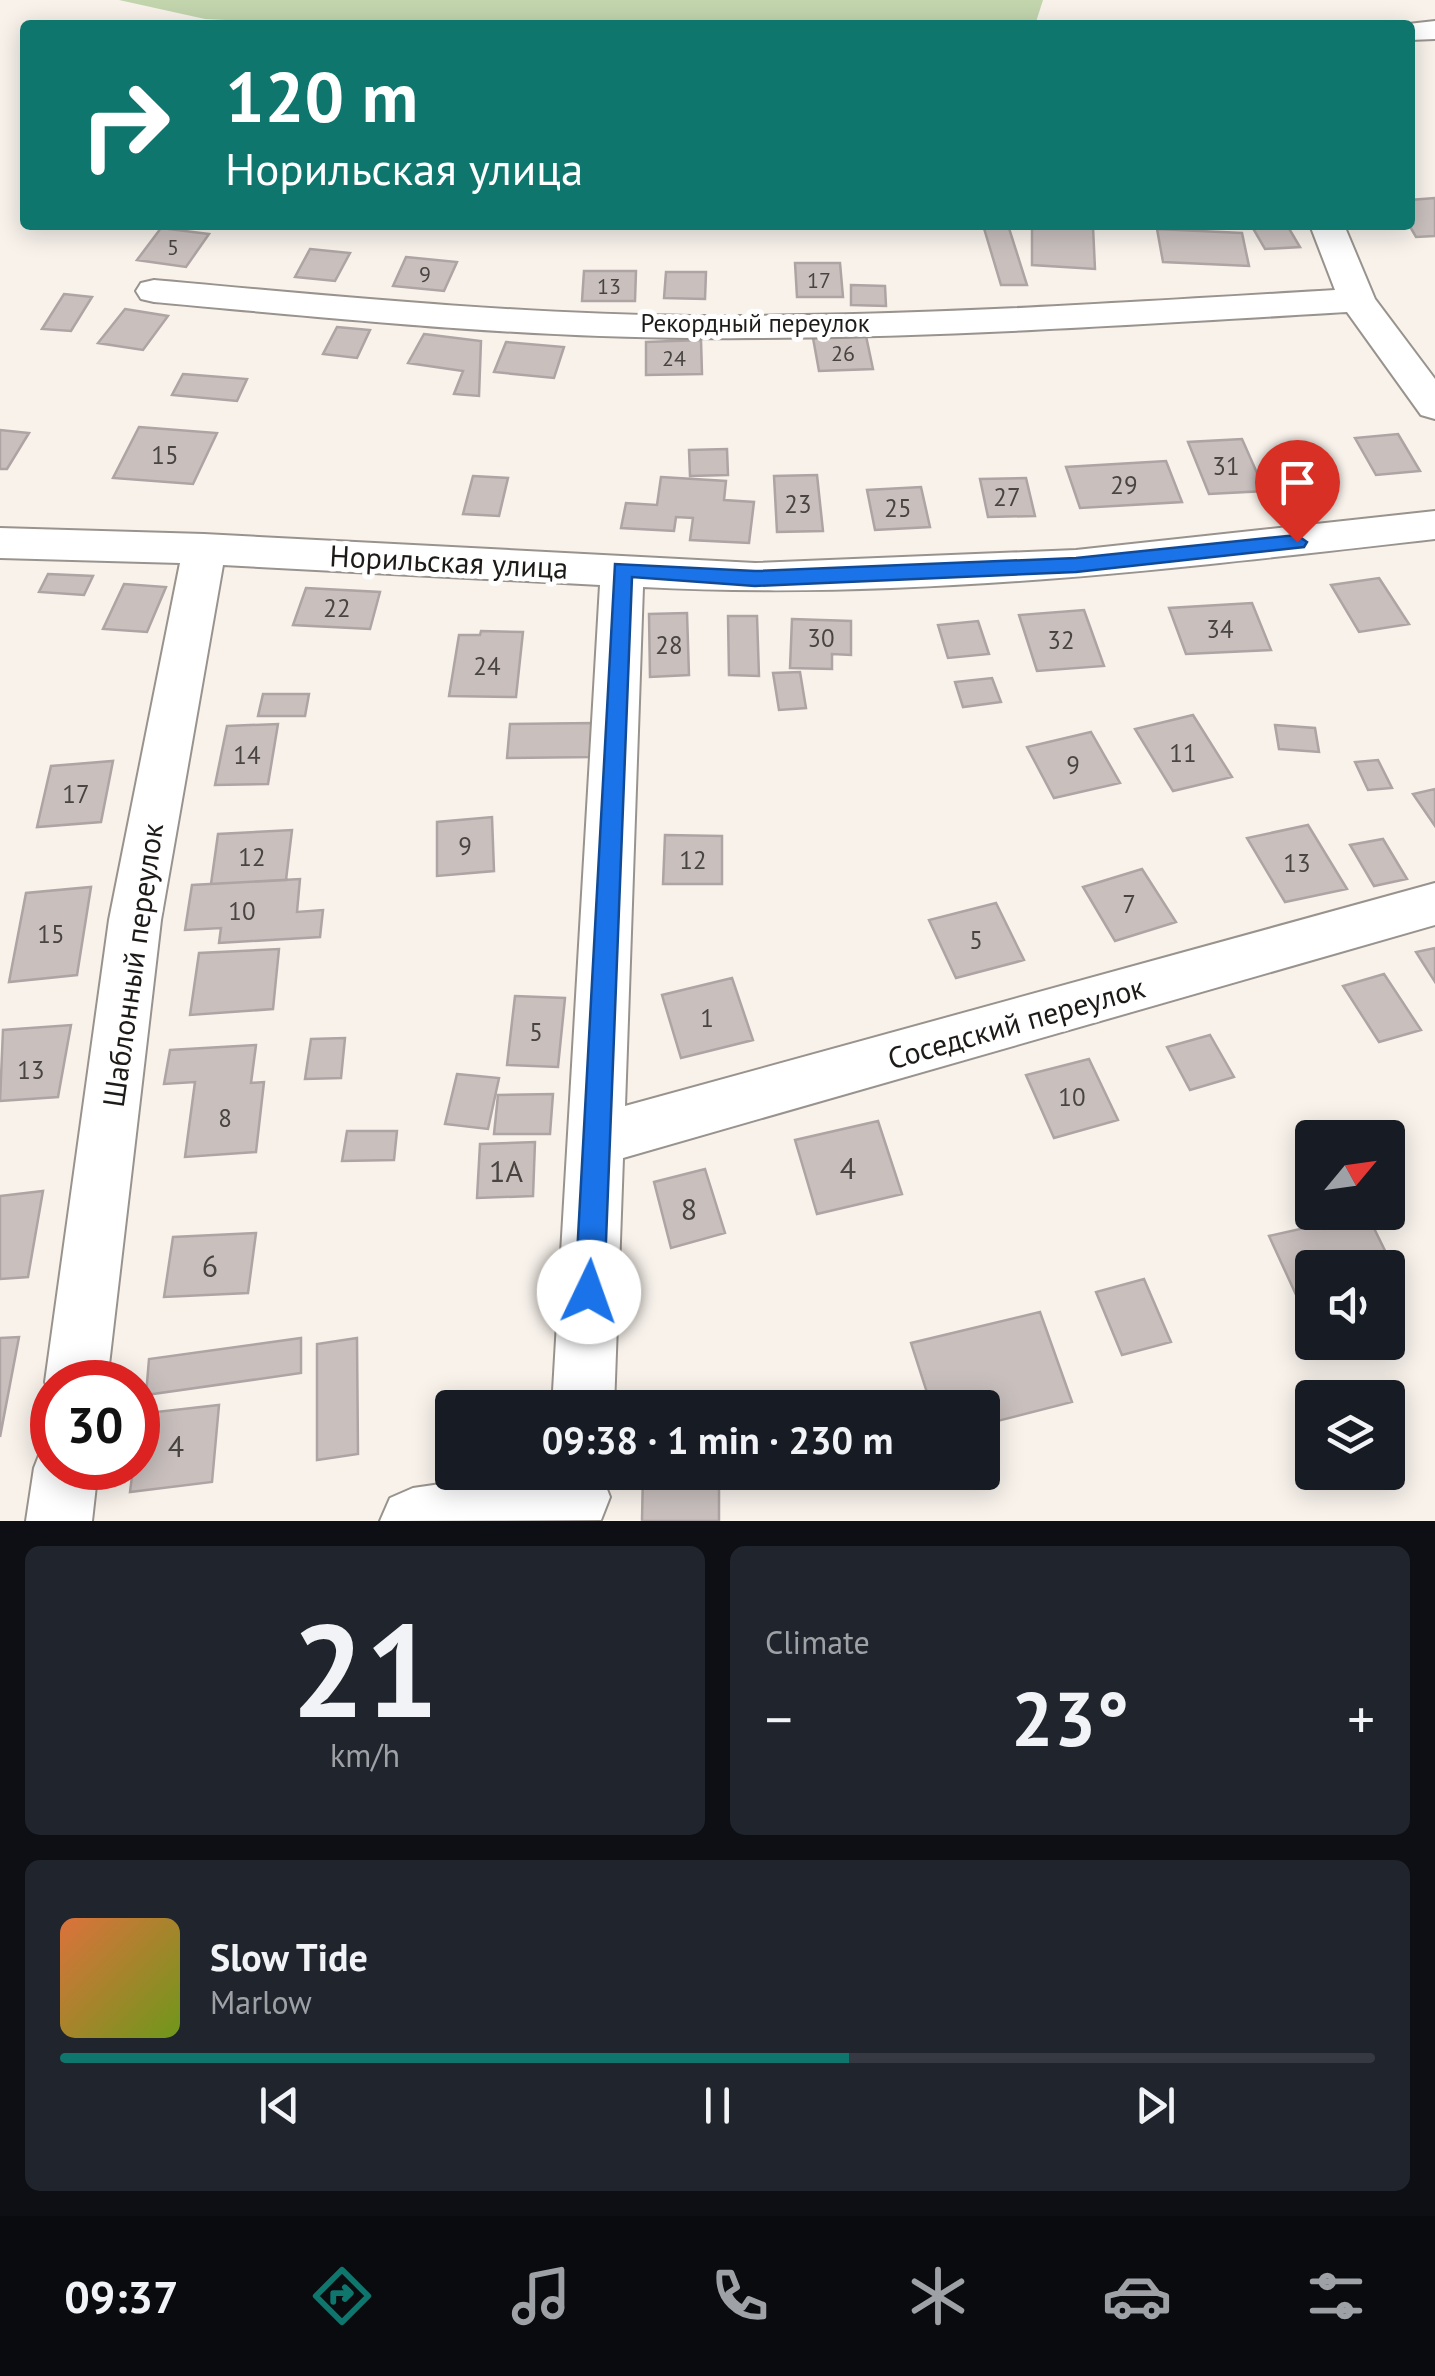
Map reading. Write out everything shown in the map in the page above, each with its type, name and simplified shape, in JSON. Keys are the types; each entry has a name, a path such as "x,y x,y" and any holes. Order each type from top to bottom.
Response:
{"street":[{"path":"1330,230 1357,300 1435,406"},
{"name":"Рекордный переулок","path":"154,291 450,316 689,327 998,318 1357,300"},
{"name":"Норильская улица","path":"0,543 204,549 755,578 1076,565 1435,525"},
{"name":"Шаблонный переулок","path":"79,1360 134,920 204,549"},
{"path":"584,1390 622,569"},
{"name":"Соседский переулок","path":"598,1139 1435,904"},
{"path":"59,1521 63,1490"},
{"path":"413,1521 578,1497"}],"green space":[{"path":"119,0 1043,0 1037,20 205,19"}],"building":[{"path":"1435,198 1435,236 1416,237 1412,230 1415,230 1415,200"},
{"path":"160,230 209,234 186,267 137,260"},
{"path":"984,230 1010,230 1027,285 1001,285"},
{"path":"1032,230 1093,230 1095,269 1032,265"},
{"path":"1157,230 1178,230 1242,233 1249,266 1163,262"},
{"path":"1254,230 1290,230 1300,247 1265,249"},
{"path":"310,249 350,253 335,281 295,277"},
{"path":"406,257 457,262 444,291 393,286"},
{"path":"795,263 840,263 843,297 797,297"},
{"path":"584,271 636,271 635,301 582,301"},
{"path":"666,272 706,272 705,299 664,298"},
{"path":"851,285 885,286 886,306 851,305"},
{"path":"64,294 92,297 71,331 42,329"},
{"path":"125,309 168,316 143,350 98,343"},
{"path":"337,327 370,330 357,358 323,354"},
{"path":"424,334 481,341 479,396 454,394 463,371 408,363"},
{"path":"866,336 873,369 819,371 813,338"},
{"path":"701,340 702,374 646,375 646,342"},
{"path":"506,342 564,347 554,378 494,372"},
{"path":"183,374 247,379 237,401 172,395"},
{"path":"139,427 217,433 193,484 113,478"},
{"path":"0,430 29,433 7,469 0,469"},
{"path":"1398,434 1420,471 1376,475 1355,438"},
{"path":"1242,439 1265,491 1209,494 1188,442"},
{"path":"727,449 728,475 690,476 689,450"},
{"path":"1166,461 1182,502 1080,508 1066,467"},
{"path":"817,475 823,531 777,532 774,476"},
{"path":"473,476 508,478 499,516 463,514"},
{"path":"661,477 726,481 724,500 754,502 749,543 690,540 693,518 676,517 674,531 621,528 626,503 657,505"},
{"path":"1026,478 1035,516 988,517 980,479"},
{"path":"921,487 930,527 875,530 867,490"},
{"path":"48,574 93,576 84,595 39,592"},
{"path":"1379,578 1409,624 1359,632 1331,585"},
{"path":"124,584 166,587 147,632 103,629"},
{"path":"306,588 380,592 370,629 293,625"},
{"path":"1252,603 1271,650 1186,654 1169,608"},
{"path":"1084,610 1104,666 1037,671 1019,615"},
{"path":"687,613 689,675 650,677 649,614"},
{"path":"728,616 757,616 759,676 729,675"},
{"path":"792,619 851,621 851,655 832,654 832,669 790,668"},
{"path":"978,621 989,654 948,658 938,625"},
{"path":"481,631 523,632 516,697 449,696 459,635 480,635"},
{"path":"800,672 806,708 779,710 773,673"},
{"path":"992,678 1001,702 963,707 955,682"},
{"path":"263,694 309,694 305,716 258,716"},
{"path":"1193,715 1232,777 1173,791 1135,729"},
{"path":"594,723 593,757 507,758 510,724"},
{"path":"278,724 268,784 215,785 227,726"},
{"path":"1275,725 1315,728 1319,752 1279,749"},
{"path":"1091,732 1120,783 1054,798 1027,747"},
{"path":"1378,760 1392,788 1368,790 1355,762"},
{"path":"113,761 101,822 37,827 51,766"},
{"path":"1435,789 1435,826 1413,794"},
{"path":"492,817 494,871 437,876 437,822"},
{"path":"1308,825 1347,889 1285,902 1247,838"},
{"path":"292,830 286,880 211,884 218,834"},
{"path":"665,835 722,836 722,884 663,884"},
{"path":"1383,839 1407,879 1374,886 1350,845"},
{"path":"1142,869 1176,922 1115,941 1083,887"},
{"path":"300,879 297,912 323,910 320,937 219,943 221,928 185,930 192,885"},
{"path":"91,887 77,975 9,982 26,893"},
{"path":"996,903 1024,960 956,978 929,920"},
{"path":"1435,948 1435,982 1416,952"},
{"path":"279,949 273,1009 190,1015 199,953"},
{"path":"1384,974 1421,1030 1379,1042 1343,986"},
{"path":"732,978 753,1040 681,1058 662,995"},
{"path":"515,996 565,998 558,1067 507,1065"},
{"path":"71,1025 58,1097 0,1101 3,1030"},
{"path":"1210,1035 1234,1077 1190,1090 1167,1047"},
{"path":"345,1038 341,1078 305,1079 311,1039"},
{"path":"256,1045 251,1083 264,1082 256,1152 185,1157 195,1082 164,1084 170,1050"},
{"path":"1089,1059 1118,1120 1054,1138 1026,1075"},
{"path":"457,1074 499,1078 488,1129 445,1124"},
{"path":"553,1094 550,1134 494,1134 498,1095"},
{"path":"878,1121 902,1194 817,1214 795,1140"},
{"path":"347,1131 397,1131 394,1160 342,1161"},
{"path":"535,1142 533,1196 477,1198 480,1144"},
{"path":"705,1169 725,1233 671,1248 654,1182"},
{"path":"43,1191 28,1277 0,1279 0,1196"},
{"path":"1296,1230 1375,1230 1385,1250 1295,1250 1295,1293 1269,1236"},
{"path":"256,1233 248,1293 164,1297 173,1237"},
{"path":"1144,1279 1171,1342 1122,1355 1096,1292"},
{"path":"1040,1312 1072,1402 1000,1420 1000,1390 926,1390 911,1343"},
{"path":"19,1337 0,1437 0,1338"},
{"path":"301,1338 301,1373 160,1393 160,1360 149,1359"},
{"path":"357,1338 358,1454 317,1460 317,1344"},
{"path":"219,1405 212,1482 160,1488 160,1412"},
{"path":"643,1490 719,1490 719,1521 642,1521"}],"route":[{"path":"589,1292 622,569 755,578 1076,565 1297,542"}]}
